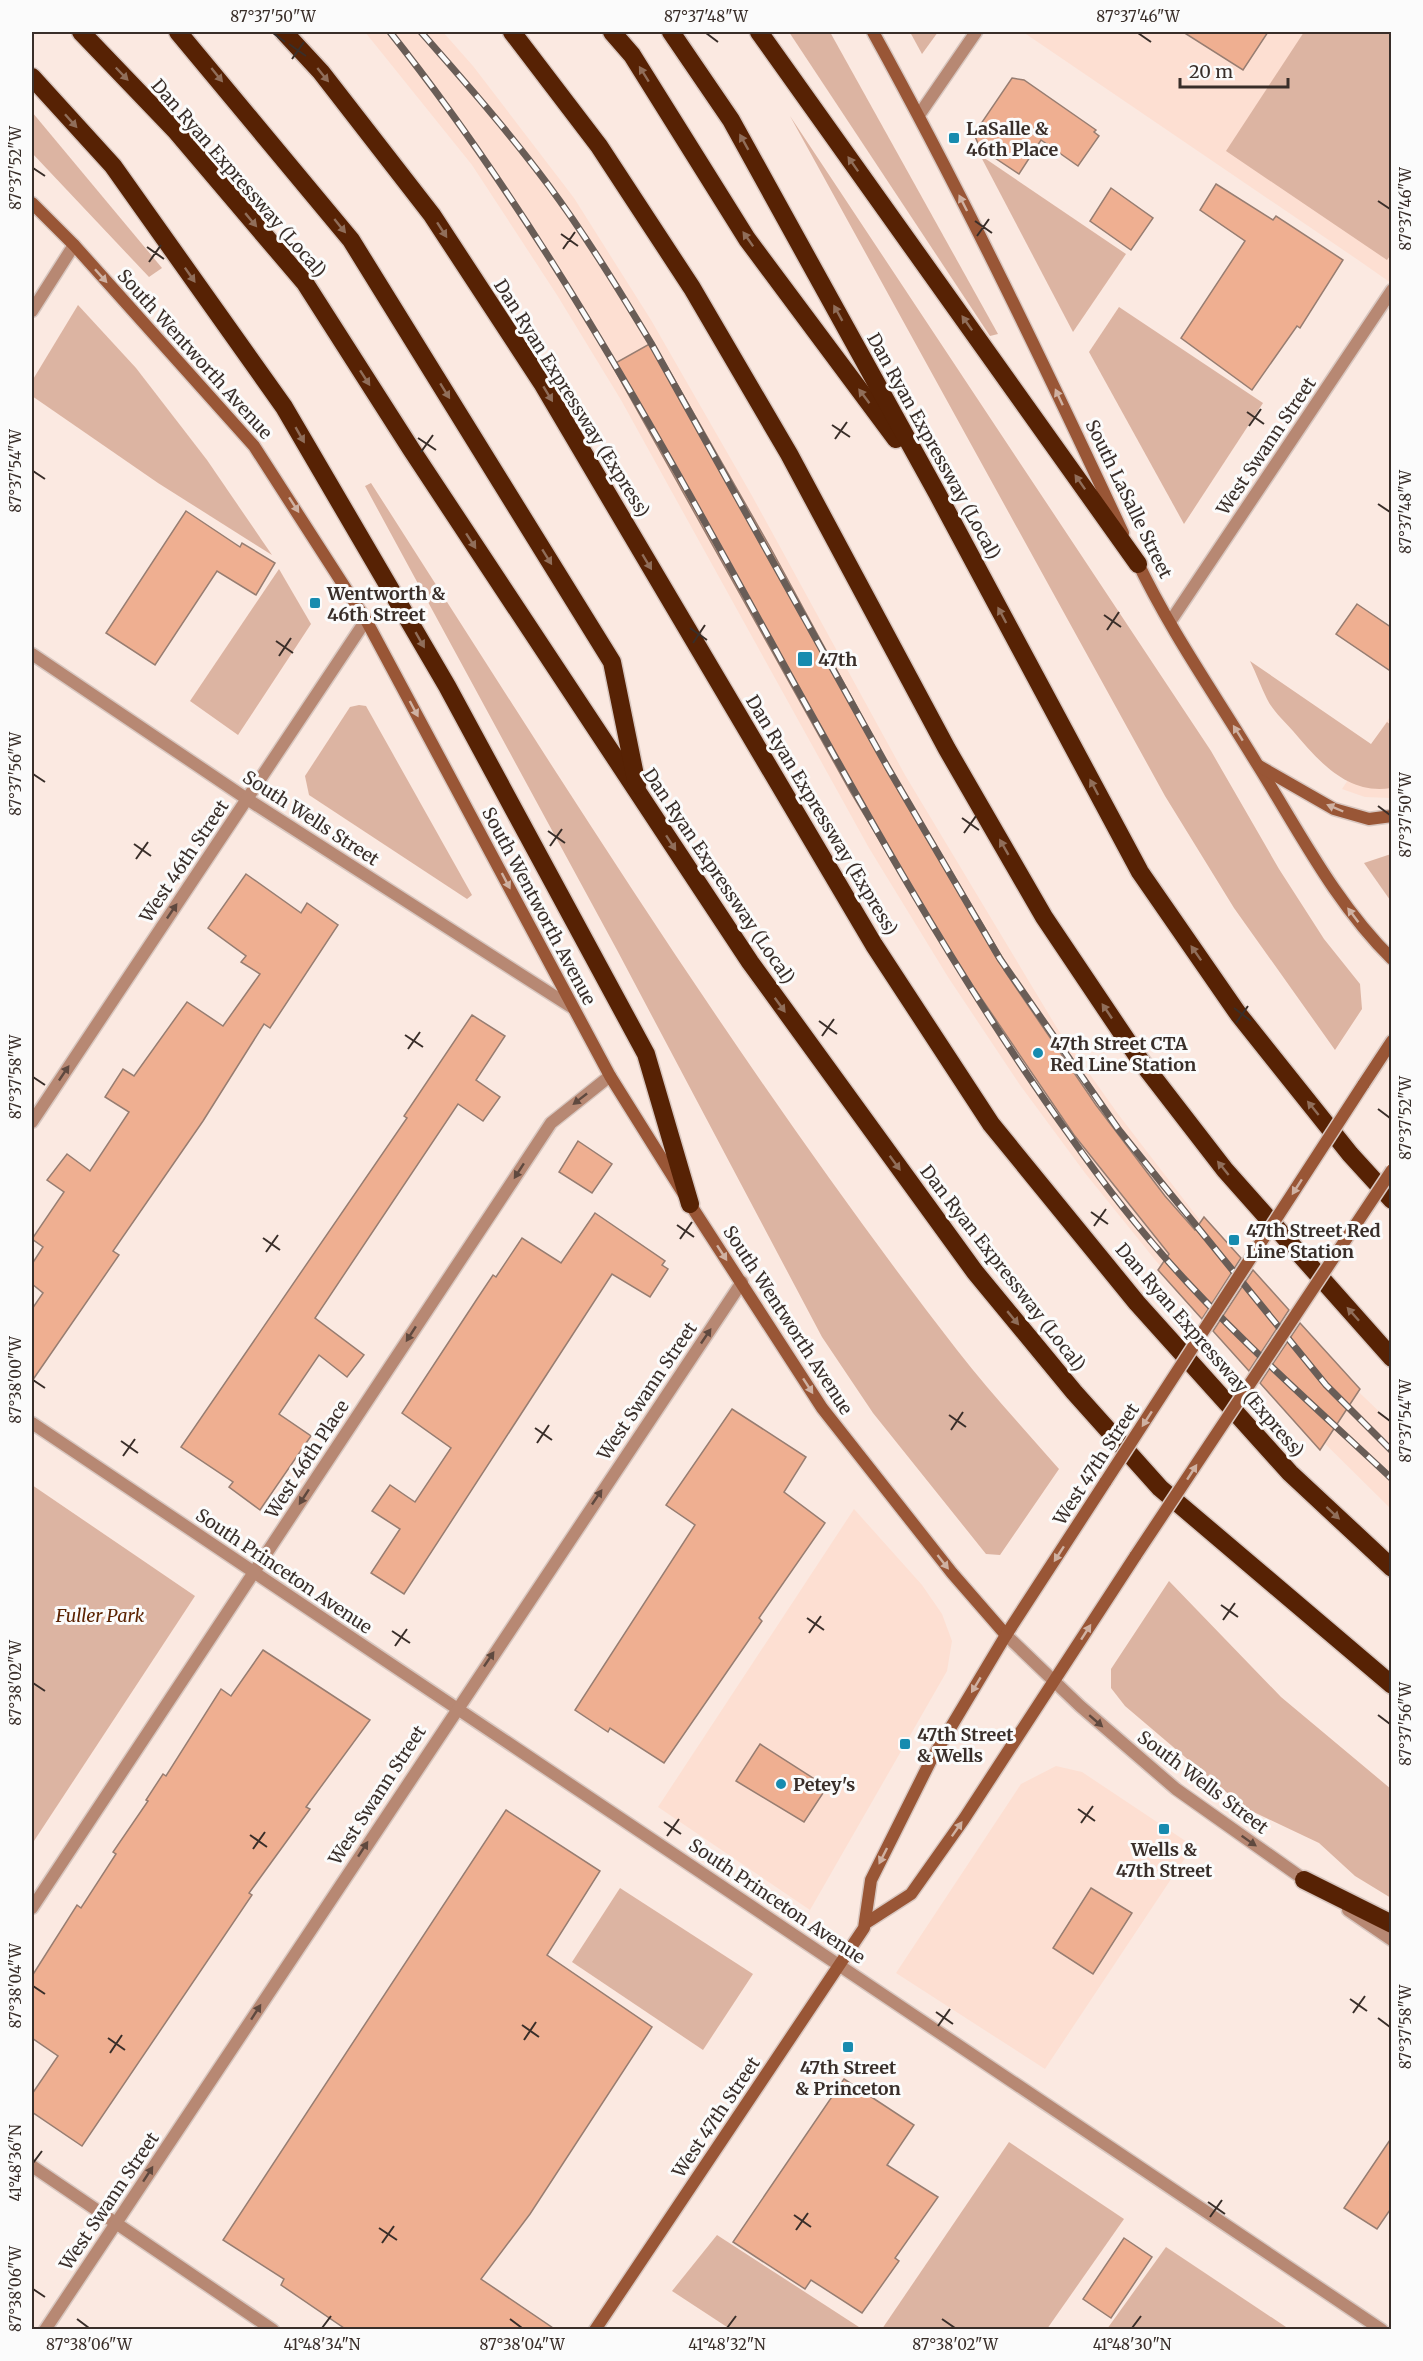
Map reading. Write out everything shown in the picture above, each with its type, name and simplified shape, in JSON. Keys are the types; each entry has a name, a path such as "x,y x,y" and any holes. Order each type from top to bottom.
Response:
{"highway":[{"name":"Dan Ryan Expressway (Local)","path":"81,32 175,130 305,283 750,962 975,1272 1074,1392 1160,1488 1392,1685"},
{"path":"178,32 351,240 612,662 639,795"},
{"name":"Dan Ryan Expressway (Express)","path":"284,32 321,72 432,214 535,373 874,945 992,1124 1137,1304 1290,1473 1392,1568"},
{"path":"512,32 599,146 692,288 789,454 948,749 1044,917 1140,1060 1225,1170 1392,1358"},
{"path":"612,32 632,55 747,239 937,493"},
{"name":"Dan Ryan Expressway (Local)","path":"671,32 731,120 937,493 1140,872 1239,1016 1350,1154 1392,1200"},
{"path":"759,32 1138,564"},
{"path":"32,77 112,166 284,407 447,686 646,1054 690,1204"},
{"path":"1304,1880 1392,1924"}],"main road":[{"name":"South LaSalle Street","path":"873,32 919,115 1051,380 1138,564 1170,622 1331,885 1372,940 1392,959"},
{"name":"South Wentworth Avenue","path":"32,203 74,245 254,446 366,620 610,1076 690,1204 822,1408 952,1573 1006,1635"},
{"path":"1258,765 1334,809 1369,819 1392,816"},
{"name":"West 47th Street","path":"866,1923 871,1880 930,1762 1006,1635 1392,1041"},
{"name":"West 47th Street","path":"595,2330 866,1923 911,1894 964,1819 1392,1170"}],"street":[{"path":"919,115 976,32"},
{"path":"32,311 74,245"},
{"name":"West Swann Street","path":"1170,622 1392,290"},
{"name":"West 46th Street","path":"32,1122 366,620"},
{"name":"South Wells Street","path":"32,654 247,799 573,1008"},
{"name":"West 46th Place","path":"32,1908 551,1123 610,1076"},
{"name":"West Swann Street","path":"45,2330 741,1282"},
{"name":"South Princeton Avenue","path":"32,1423 1383,2330"},
{"name":"South Wells Street","path":"1006,1635 1054,1681 1176,1789 1392,1940"},
{"path":"32,2166 273,2330"}],"shaded area":[{"path":"365,32 443,32 473,66 574,198 651,320 751,494 905,775 1057,1028 1118,1114 1205,1227 1338,1372 1391,1423 1391,1509 1301,1420 1156,1261 1085,1173 1020,1085 948,977 869,848 621,400 557,295 472,165"},
{"path":"1023,32 1391,32 1391,283 1361,262"},
{"path":"1391,715 1391,798 1365,797 1342,789"},
{"path":"854,1509 922,1585 942,1614 952,1641 947,1671 810,1910 658,1807"},
{"path":"1056,1766 1082,1772 1193,1846 1045,2069 896,1973 1021,1784"}],"green space":[{"path":"789,32 830,32 998,334 990,336"},
{"path":"910,32 938,32 922,54"},
{"path":"1304,32 1391,32 1392,253 1387,260 1226,151"},
{"path":"32,112 162,268 149,277 32,153"},
{"path":"790,116 1211,751 1279,869 1324,939 1360,984 1362,1009 1335,1050 1234,908 1165,796"},
{"path":"980,155 1126,254 1073,332"},
{"path":"78,305 136,368 207,460 272,555 158,483 32,396 32,381"},
{"path":"1119,307 1263,403 1184,524 1089,352"},
{"path":"371,483 654,923 727,1032 878,1246 957,1350 1059,1469 1000,1555 986,1554 873,1413 822,1337 617,950 365,486"},
{"path":"279,569 311,624 238,735 190,701"},
{"path":"1250,661 1371,744 1387,722 1391,725 1391,788 1376,789 1361,786 1348,781 1324,765 1272,708"},
{"path":"366,706 472,895 467,899 309,795 305,776 350,707"},
{"path":"1391,854 1392,899 1390,900 1364,863"},
{"name":"Fuller Park","path":"32,1485 195,1596 32,1844"},
{"path":"1169,1581 1281,1697 1391,1789 1391,1898 1355,1876 1319,1843 1245,1808 1125,1706 1111,1688 1111,1669"},
{"path":"620,1888 753,1974 703,2050 572,1962"},
{"path":"1009,2142 1124,2219 1047,2329 882,2329"},
{"path":"717,2235 862,2329 730,2329 672,2291"},
{"path":"1166,2247 1289,2329 1107,2329"}],"building":[{"path":"1183,32 1268,32 1243,70"},
{"path":"1012,78 1024,80 1096,130 1094,132 1099,136 1078,166 1041,140 1019,174 980,148 974,134"},
{"path":"1216,184 1273,220 1276,216 1343,260 1300,328 1297,326 1252,390 1181,338 1245,241 1200,210"},
{"path":"1111,188 1153,218 1131,250 1090,221"},
{"path":"653,342 770,547 890,768 1008,967 1004,970 1096,1105 1165,1196 1195,1230 1204,1217 1241,1258 1202,1319 1158,1270 1169,1254 1074,1135 975,989 971,992 850,791 612,365"},
{"path":"186,511 240,547 242,543 275,563 256,595 217,571 155,665 106,633"},
{"path":"1357,604 1392,628 1392,672 1336,634"},
{"path":"246,874 301,913 307,903 338,925 270,1028 264,1024 203,1121 113,1251 119,1255 32,1381 32,1309 43,1293 32,1284 32,1264 43,1247 32,1239 64,1192 47,1180 67,1154 90,1171 129,1112 105,1097 123,1069 134,1076 187,1002 223,1026 260,974 241,962 246,956 208,928"},
{"path":"472,1015 505,1036 476,1080 500,1097 483,1121 458,1104 315,1318 364,1355 347,1377 319,1355 279,1414 311,1436 260,1510 229,1487 233,1482 181,1447 407,1118 404,1116"},
{"path":"578,1141 612,1164 592,1193 559,1172"},
{"path":"595,1213 665,1261 662,1265 668,1269 650,1297 612,1274 404,1594 371,1573 400,1529 372,1511 390,1485 415,1502 451,1448 402,1413 493,1275 496,1277 522,1238 561,1263"},
{"path":"1253,1270 1289,1310 1249,1371 1213,1331"},
{"path":"1300,1323 1360,1389 1320,1450 1260,1383"},
{"path":"732,1409 806,1457 784,1492 825,1523 759,1618 762,1621 664,1763 610,1728 608,1732 575,1710 695,1525 666,1505"},
{"path":"263,1650 370,1720 306,1807 310,1809 249,1893 252,1895 82,2146 32,2112 32,2094 58,2056 32,2038 32,1976 77,1905 81,1908 116,1854 113,1852 148,1801 146,1800 163,1774 166,1776 221,1689 231,1696"},
{"name":"Petey's","path":"760,1744 827,1787 804,1822 736,1781"},
{"path":"506,1810 600,1871 547,1955 652,2027 530,2214 481,2279 556,2330 347,2330 281,2285 284,2279 223,2240"},
{"path":"1091,1888 1132,1913 1093,1974 1053,1948"},
{"path":"844,2079 914,2125 887,2165 938,2197 895,2258 899,2261 862,2313 811,2280 805,2289 733,2242"},
{"path":"1392,2137 1392,2207 1377,2229 1344,2208"},
{"path":"1124,2238 1152,2257 1111,2318 1083,2299"}],"railway":[{"path":"390,32 486,163 575,298 657,438 895,863 980,1001 1070,1136 1126,1211 1211,1308 1392,1479"},
{"path":"421,32 534,166 576,224 614,283 651,343 888,768 1000,959 1119,1130 1326,1385 1392,1451"}],"place":[{"name":"LaSalle & 46th Place","path":"954,138"},
{"name":"Wentworth & 46th Street","path":"315,603"},
{"name":"47th","path":"805,659"},
{"name":"47th Street CTA Red Line Station","path":"1038,1053"},
{"name":"47th Street Red Line Station","path":"1234,1240"},
{"name":"47th Street & Wells","path":"905,1744"},
{"name":"Petey's","path":"781,1784"},
{"name":"Wells & 47th Street","path":"1164,1829"},
{"name":"47th Street & Princeton","path":"848,2047"}]}
